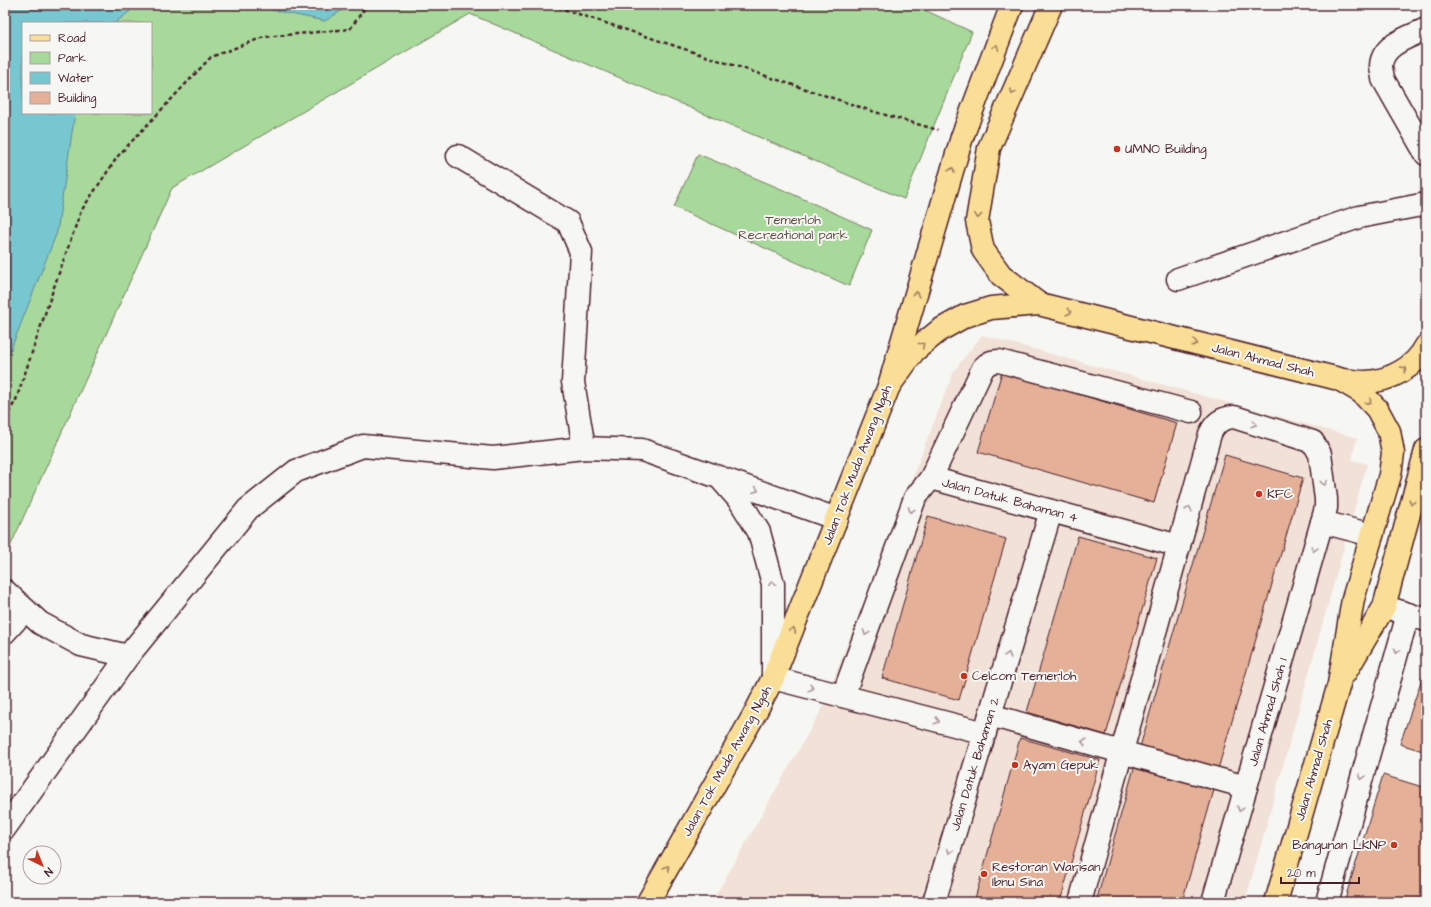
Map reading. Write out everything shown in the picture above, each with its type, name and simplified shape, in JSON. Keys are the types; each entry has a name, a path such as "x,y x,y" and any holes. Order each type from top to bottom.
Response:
{"main road":[{"name":"Jalan Tok Muda Awang Ngah","path":"648,902 754,715 773,678 889,386 962,137 1012,5"},
{"path":"1039,304 1001,275 983,250 977,221 989,148 1050,5"},
{"name":"Jalan Ahmad Shah","path":"889,386 914,351 940,330 964,316 991,308 1039,304 1339,380 1361,392 1376,409 1389,431 1393,453 1390,475 1353,599 1338,684 1276,902"},
{"path":"1339,380 1366,382 1389,377 1407,368 1426,346"},
{"name":"Jalan Ahmad Shah","path":"1338,684 1384,607 1426,450"}],"street":[{"path":"1426,29 1399,42 1386,51 1381,65 1383,79 1426,154"},
{"path":"458,156 568,222 581,252 573,382 584,448"},
{"path":"1178,279 1359,217 1426,204"},
{"path":"931,478 983,368 988,363 993,361 999,361 1191,412"},
{"name":"Jalan Ahmad Shah 1","path":"1179,546 1210,434 1213,427 1219,421 1226,418 1234,418 1308,440 1316,446 1320,454 1326,508 1213,902"},
{"path":"5,828 128,656 248,509 296,471 363,446 493,458 584,448 642,450 837,519"},
{"path":"719,477 740,501 759,532 773,584 773,678 843,696 1122,752 1246,787"},
{"name":"Jalan Datuk Bahaman 4","path":"843,696 915,498 931,478 1179,546"},
{"name":"Jalan Datuk Bahaman 2","path":"934,902 1051,511"},
{"path":"1322,522 1372,535"},
{"path":"1080,902 1179,546"},
{"path":"5,591 40,623 80,646 128,656"},
{"path":"1327,902 1421,618 1384,607"},
{"path":"5,632 25,610"}],"path":[{"path":"5,419 16,400 81,211 118,156 211,57 264,37 350,29 367,5"},
{"path":"551,5 875,112 962,137"}],"shaded area":[{"path":"982,335 1357,438 1352,460 1367,464 1245,902 712,902 822,709 954,371"}],"green space":[{"path":"5,5 914,5 972,32 904,199 470,14 172,188 5,558"},
{"name":"Temerloh Recreational park","path":"698,154 779,188 872,230 849,286 674,207"}],"water":[{"path":"5,5 138,5 116,22 22,22 22,114 75,114 57,232 5,364"},
{"path":"255,5 347,5 344,9 325,21 262,8"}],"building":[{"path":"1002,372 1177,423 1154,503 978,452"},
{"path":"1225,455 1303,478 1218,769 1140,747"},
{"path":"928,516 1006,539 959,700 882,678"},
{"path":"1078,536 1157,558 1106,735 1027,712"},
{"path":"1426,666 1426,752 1400,744"},
{"path":"1020,738 1100,760 1060,902 974,902"},
{"path":"1134,768 1214,790 1182,902 1096,902"},
{"name":"Bangunan LKNP","path":"1383,775 1426,788 1426,902 1344,902"}],"place":[{"name":"UMNO Building","path":"1117,149"},
{"name":"KFC","path":"1259,494"},
{"name":"Celcom Temerloh","path":"964,676"},
{"name":"Ayam Gepuk","path":"1015,765"},
{"name":"Bangunan LKNP","path":"1394,845"},
{"name":"Restoran Warisan Ibnu Sina","path":"984,874"}]}
